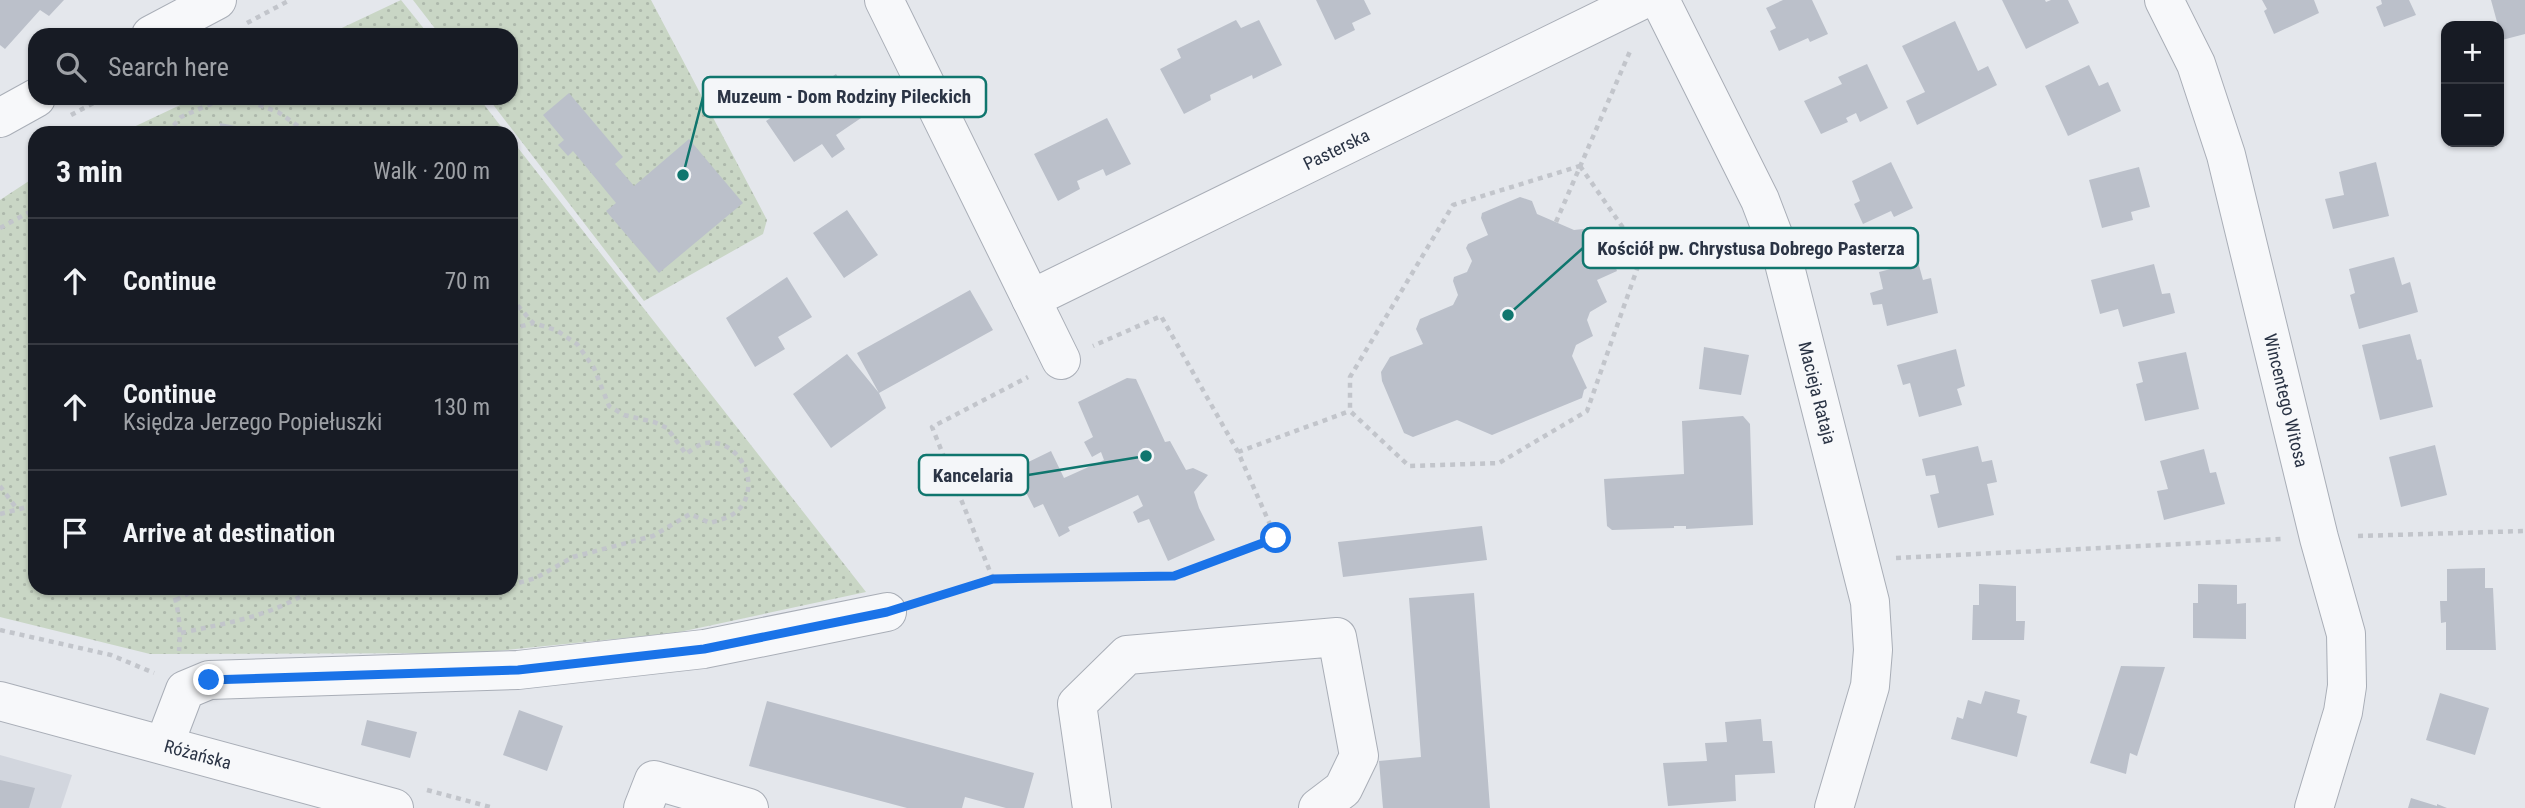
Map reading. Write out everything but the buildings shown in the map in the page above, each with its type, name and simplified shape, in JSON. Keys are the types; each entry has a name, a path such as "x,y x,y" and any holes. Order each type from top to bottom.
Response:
{"street":[{"path":"884,0 1061,360"},
{"name":"Pasterska","path":"1031,299 1642,0"},
{"name":"Macieja Rataja","path":"1660,0 1760,200 1784,262 1870,602 1873,650 1870,686 1834,808"},
{"name":"Wincentego Witosa","path":"2164,0 2196,64 2226,155 2319,538 2346,634 2347,686 2340,726 2314,808"},
{"path":"176,28 232,12"},
{"path":"0,118 28,102"},
{"path":"164,745 178,686 209,680 518,670 691,651 887,612"},
{"path":"1093,808 1077,704 1127,655 1337,637 1359,756 1343,789 1318,808"},
{"name":"Różańska","path":"0,701 164,745 405,797"},
{"path":"643,808 654,780 749,808"}],"path":[{"path":"232,12 290,0"},
{"path":"1556,222 1632,46"},
{"path":"173,126 181,117 209,105"},
{"path":"258,105 278,113 298,126"},
{"path":"1580,166 1642,255 1587,411 1499,463 1409,466 1350,411 1350,377 1453,205 1580,166"},
{"path":"0,228 28,213"},
{"path":"518,306 533,324"},
{"path":"887,612 993,579 1174,576 1276,538 1238,452 1161,316 1061,360 932,427 993,579"},
{"path":"518,327 533,324 556,330 577,344 594,368 609,406 624,415 667,428 686,454 704,443 725,445 743,460 749,481 743,504 728,518 710,523 690,514 653,536 573,557 536,578 518,583"},
{"path":"1238,452 1350,411"},
{"path":"0,486 17,509"},
{"path":"0,514 28,507"},
{"path":"1860,560 2525,531"},
{"path":"0,630 111,655 145,668 178,686 181,633 174,595"},
{"path":"176,600 185,595"},
{"path":"181,633 265,614 304,595"},
{"path":"405,797 494,808"}],"shaded area":[{"path":"0,755 72,775 61,808 0,808"}],"green space":[{"path":"401,0 423,28 342,28"},
{"path":"413,0 651,0 767,220 763,234 644,301 518,137 518,126 510,126 493,105 518,105 518,28 435,28"},
{"path":"180,105 484,105 501,126 136,126"},
{"path":"518,148 866,592 675,633 477,653 150,654 0,617 0,200 28,182 28,595 518,595"}],"place":[{"name":"Muzeum - Dom Rodziny Pileckich","path":"683,175"},
{"name":"Kościół pw. Chrystusa Dobrego Pasterza","path":"1508,315"},
{"name":"Kancelaria","path":"1146,456"}],"route":[{"path":"209,680 518,670 704,649 887,612 993,579 1174,576 1276,538"}]}
